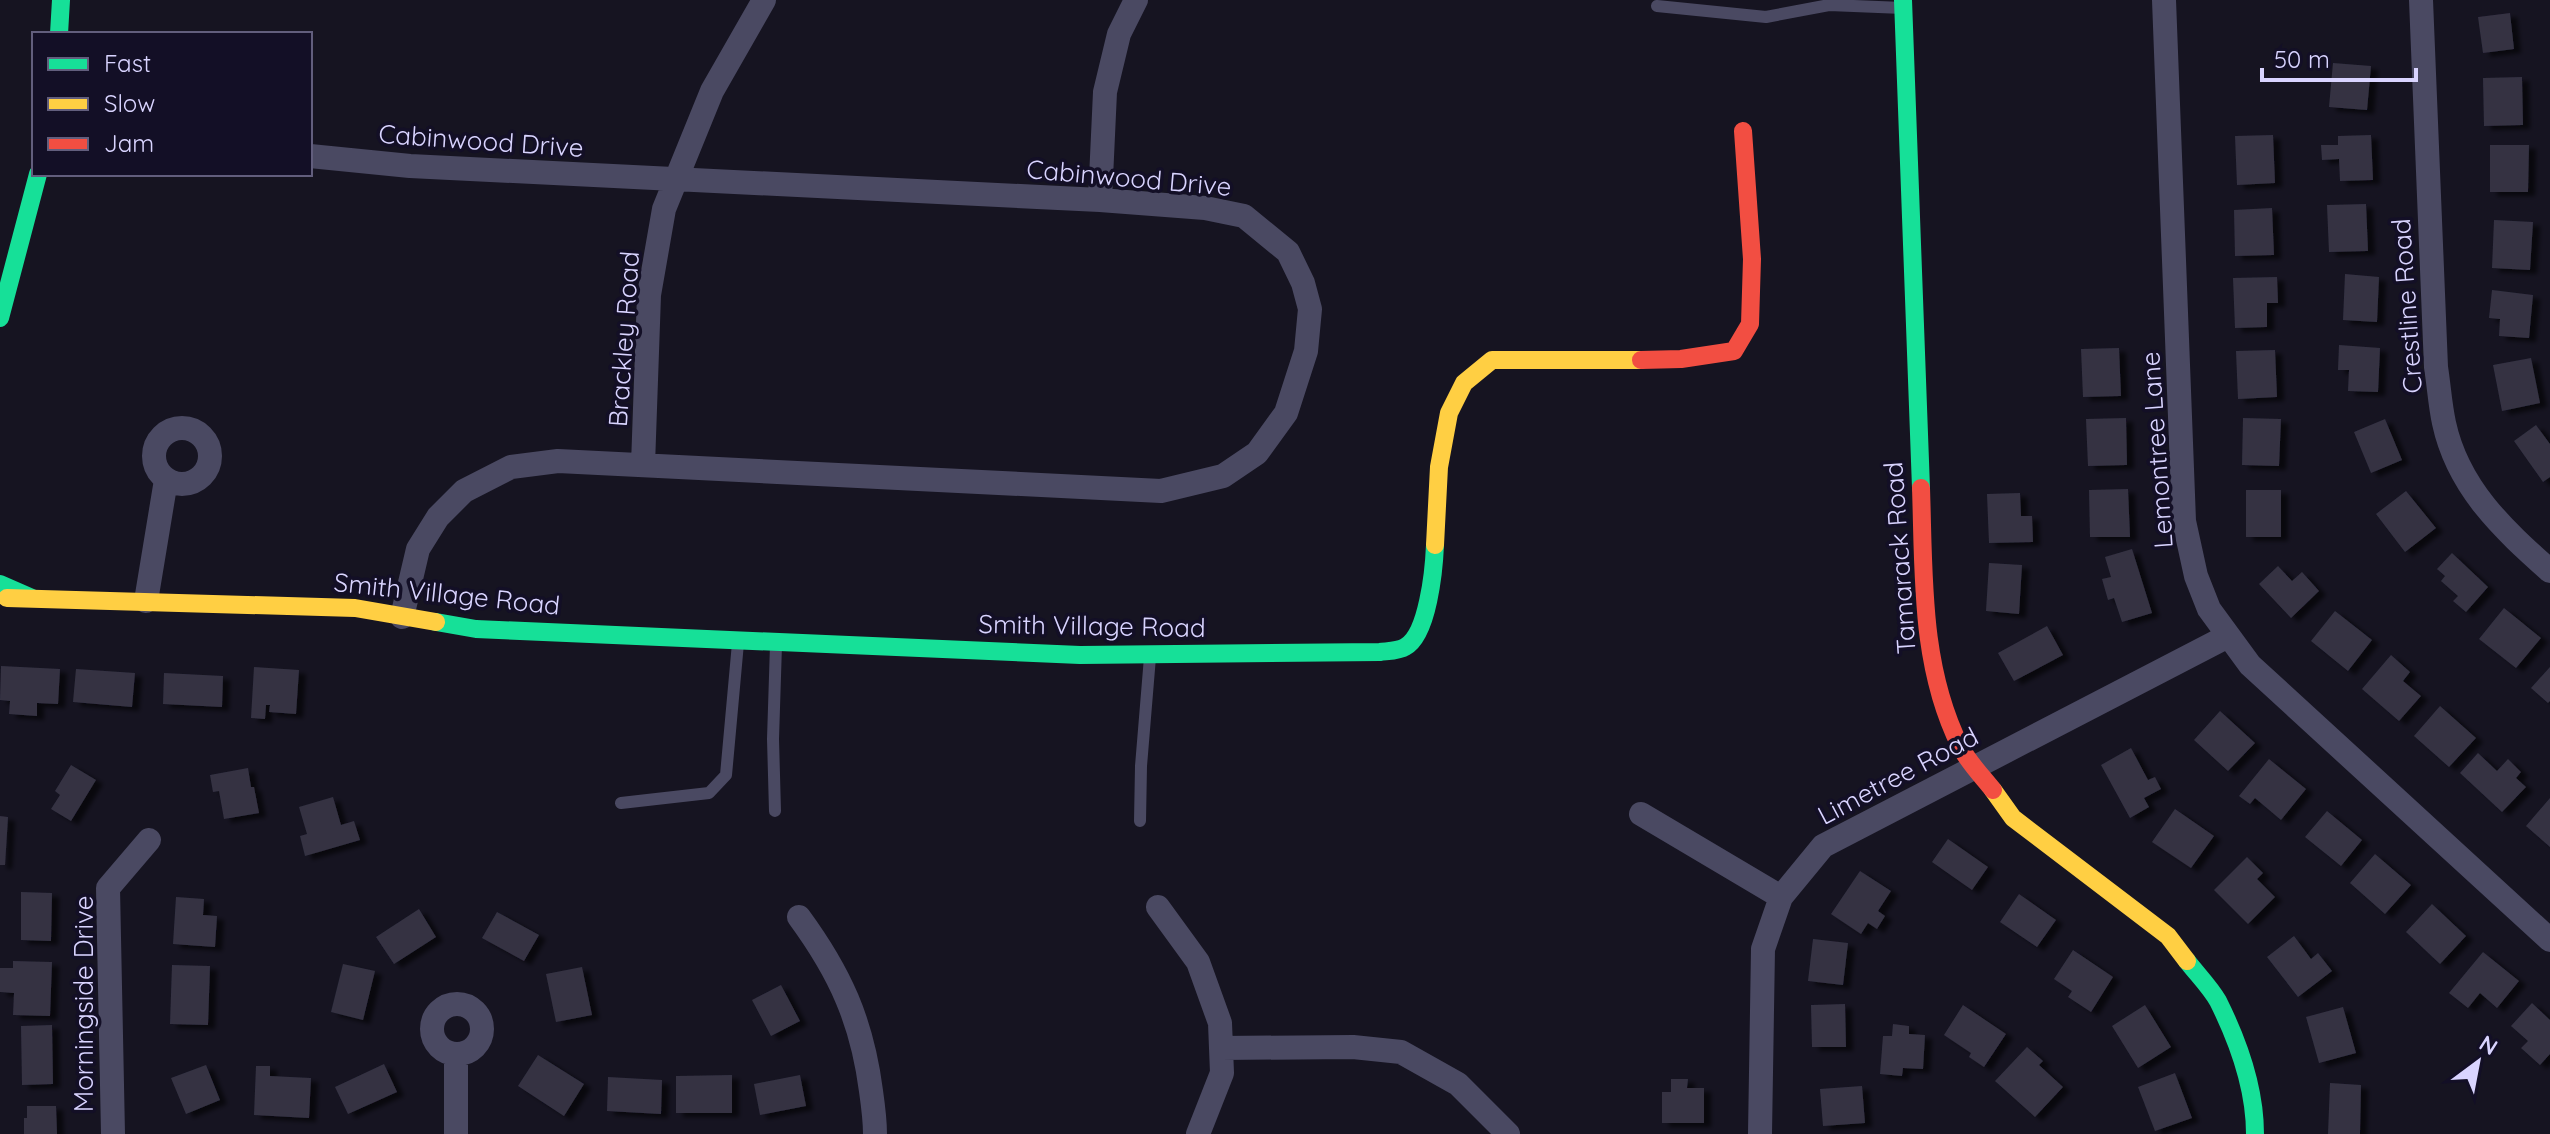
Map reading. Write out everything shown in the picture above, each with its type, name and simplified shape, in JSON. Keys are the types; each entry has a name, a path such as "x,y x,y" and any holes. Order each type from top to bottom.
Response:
{"street":[{"path":"59,32 61,0"},
{"name":"Brackley Road","path":"643,465 649,295 664,209 712,91 764,0"},
{"path":"1100,200 1105,92 1119,34 1136,0"},
{"name":"Lemontree Lane","path":"2164,0 2184,521 2196,576 2209,609 2250,665 2550,940"},
{"name":"Crestline Road","path":"2421,0 2436,367 2444,424 2461,470 2482,505 2550,571"},
{"name":"Tamarack Road","path":"1903,4 1926,627 1941,699 1961,748 2013,818 2168,936 2217,999 2244,1064 2255,1134"},
{"name":"Smith Village Road","path":"0,598 355,608 476,629 1080,655 1380,652 1406,647 1421,629 1428,604 1434,568 1439,467 1449,413 1464,383 1492,360 1681,359 1734,351 1750,324 1752,259 1743,131"},
{"name":"Cabinwood Drive","path":"312,156 410,166 1100,200 1205,208 1244,216 1288,252 1303,283 1310,309 1306,351 1286,413 1257,453 1223,476 1161,491 558,461 511,467 464,491 438,517 418,549 402,617"},
{"path":"0,318 15,245 37,176"},
{"path":"146,601 166,480"},
{"path":"0,584 32,598"},
{"name":"Limetree Road","path":"1760,1134 1763,949 1781,897 1823,846 2228,636"},
{"path":"1641,814 1781,897"},
{"name":"Morningside Drive","path":"113,1134 108,888 149,840"},
{"path":"1158,907 1198,962 1220,1023 1222,1073 1198,1134"},
{"path":"799,917 826,954 851,1008 866,1051 875,1134"},
{"path":"1221,1048 1353,1047 1401,1052 1458,1084 1508,1134"},
{"path":"456,1054 456,1134"}],"lane":[{"path":"1657,6 1766,17 1829,3 1903,4"},
{"path":"621,803 709,793 726,775 739,640"},
{"path":"775,811 773,739 777,642"},
{"path":"1140,821 1150,654"}],"building":[{"path":"2510,13 2514,49 2483,53 2478,17"},
{"path":"2333,63 2371,66 2367,110 2329,107"},
{"path":"2522,77 2523,125 2484,126 2483,78"},
{"path":"2273,135 2275,183 2237,185 2235,136"},
{"path":"2371,135 2373,180 2340,181 2339,159 2322,160 2321,145 2338,145 2338,136"},
{"path":"2490,145 2529,145 2528,192 2490,192"},
{"path":"2366,204 2368,251 2329,252 2327,205"},
{"path":"2272,208 2274,255 2235,256 2234,210"},
{"path":"2494,220 2533,222 2530,270 2492,268"},
{"path":"2345,274 2379,277 2377,322 2343,320"},
{"path":"2277,277 2278,303 2267,303 2267,327 2235,328 2233,278"},
{"path":"2492,290 2533,295 2529,338 2499,336 2500,319 2489,318"},
{"path":"2339,345 2380,348 2378,392 2348,391 2349,370 2338,370"},
{"path":"2119,348 2121,396 2083,397 2081,349"},
{"path":"2275,350 2277,397 2238,399 2236,351"},
{"path":"2531,358 2540,403 2502,411 2493,365"},
{"path":"2126,418 2127,465 2088,466 2086,419"},
{"path":"2243,418 2281,419 2279,466 2242,465"},
{"path":"2385,419 2402,460 2371,473 2354,432"},
{"path":"2536,425 2550,444 2550,477 2543,482 2514,441"},
{"path":"2128,489 2130,537 2090,537 2089,490"},
{"path":"2246,490 2281,490 2281,537 2246,537"},
{"path":"2406,491 2436,528 2405,552 2376,514"},
{"path":"2020,493 2021,516 2032,516 2033,542 1989,543 1987,494"},
{"path":"2132,549 2152,613 2122,622 2114,598 2108,600 2102,579 2111,577 2105,557"},
{"path":"2452,553 2488,587 2466,612 2453,601 2458,596 2441,581 2445,576 2437,569"},
{"path":"1989,563 2022,565 2019,614 1986,611"},
{"path":"2278,566 2292,581 2302,572 2319,591 2291,618 2259,584"},
{"path":"2504,608 2541,638 2516,668 2479,639"},
{"path":"2335,611 2372,640 2348,671 2311,641"},
{"path":"2047,626 2063,655 2014,681 1998,653"},
{"path":"2391,655 2410,672 2403,681 2421,696 2399,721 2362,689"},
{"path":"1,666 60,669 58,704 37,703 37,716 9,714 10,701 0,700"},
{"path":"254,667 299,670 296,714 269,712 270,705 266,705 265,719 251,718"},
{"path":"2550,667 2550,701 2548,703 2531,688"},
{"path":"76,669 135,673 132,707 73,702"},
{"path":"164,673 223,676 222,707 163,704"},
{"path":"2440,706 2476,738 2449,767 2414,736"},
{"path":"2220,711 2255,743 2228,771 2194,740"},
{"path":"2131,748 2148,780 2155,777 2161,789 2144,798 2149,807 2130,818 2101,765"},
{"path":"2478,753 2497,771 2508,759 2521,772 2516,778 2526,787 2502,812 2460,773"},
{"path":"2269,759 2306,789 2281,820 2255,798 2250,804 2239,796"},
{"path":"71,765 96,780 71,821 51,809 60,795 55,791"},
{"path":"248,768 259,813 224,819 219,791 213,792 210,775"},
{"path":"333,797 341,825 354,821 360,840 305,856 300,836 307,834 299,807"},
{"path":"2550,798 2550,847 2526,826"},
{"path":"2175,809 2214,836 2191,868 2152,842"},
{"path":"2327,811 2362,840 2341,866 2305,837"},
{"path":"0,816 8,817 5,865 0,865"},
{"path":"1948,839 1988,867 1972,890 1932,862"},
{"path":"2375,854 2411,885 2385,914 2350,883"},
{"path":"2247,857 2263,873 2257,879 2275,897 2248,924 2214,890"},
{"path":"1860,871 1891,891 1878,911 1885,916 1877,929 1868,923 1861,934 1831,914"},
{"path":"21,892 52,893 51,941 21,940"},
{"path":"2019,894 2056,920 2037,947 2000,922"},
{"path":"176,897 204,899 203,915 217,916 215,947 173,944"},
{"path":"2432,904 2466,936 2440,964 2406,932"},
{"path":"419,909 436,937 394,964 376,937"},
{"path":"497,912 539,935 524,961 482,938"},
{"path":"2294,936 2311,959 2318,953 2332,971 2298,997 2267,957"},
{"path":"1813,939 1848,943 1843,985 1808,981"},
{"path":"2073,950 2113,977 2091,1012 2068,997 2072,991 2054,979"},
{"path":"2483,952 2519,981 2497,1008 2480,993 2468,1008 2449,993"},
{"path":"13,961 52,962 50,1016 13,1015 14,993 0,992 0,968 13,968"},
{"path":"343,964 375,971 363,1020 331,1012"},
{"path":"172,965 210,966 208,1025 170,1024"},
{"path":"582,967 592,1015 556,1022 546,974"},
{"path":"781,985 800,1021 771,1036 752,1000"},
{"path":"2532,1003 2550,1020 2550,1054 2540,1065 2521,1048 2528,1041 2511,1026"},
{"path":"1845,1004 1846,1047 1812,1047 1811,1005"},
{"path":"1963,1005 2006,1034 1984,1067 1969,1057 1971,1053 1944,1035"},
{"path":"2145,1005 2171,1047 2138,1068 2112,1026"},
{"path":"2343,1007 2356,1053 2319,1063 2306,1017"},
{"path":"1893,1024 1909,1026 1909,1034 1925,1035 1923,1069 1903,1068 1902,1076 1880,1074 1883,1036 1892,1036"},
{"path":"52,1025 53,1084 22,1085 21,1026"},
{"path":"2027,1047 2043,1061 2039,1065 2063,1087 2035,1117 1995,1081"},
{"path":"538,1055 584,1084 564,1116 518,1086"},
{"path":"384,1064 397,1092 348,1114 335,1087"},
{"path":"206,1065 220,1100 186,1114 171,1078"},
{"path":"256,1066 270,1066 270,1076 311,1078 309,1118 254,1115"},
{"path":"2175,1073 2192,1118 2155,1131 2138,1087"},
{"path":"732,1075 732,1113 676,1113 676,1076"},
{"path":"800,1075 806,1106 760,1115 754,1084"},
{"path":"608,1077 662,1080 661,1114 607,1111"},
{"path":"1671,1079 1688,1079 1687,1088 1704,1088 1704,1123 1662,1123 1662,1092 1671,1092"},
{"path":"2330,1083 2361,1085 2360,1134 2328,1134"},
{"path":"1862,1086 1865,1123 1823,1126 1820,1089"},
{"path":"27,1106 56,1106 57,1134 24,1134"}],"traffic: fast":[{"path":"59,32 61,0"},
{"path":"1903,0 1921,488"},
{"path":"0,318 37,176"},
{"path":"436,622 476,629 1080,655 1380,652 1405,647 1419,629 1428,600 1435,545"},
{"path":"0,584 32,598"},
{"path":"2187,961 2215,996 2232,1032 2249,1083 2255,1134"}],"traffic: slow":[{"path":"1435,545 1439,467 1449,413 1464,383 1492,360 1641,360"},
{"path":"7,598 355,608 436,622"},
{"path":"1993,790 2013,818 2168,936 2187,961"}],"traffic: jam":[{"path":"1641,360 1681,359 1734,351 1750,324 1752,259 1743,131"},
{"path":"1921,488 1924,587 1937,684 1960,746 1993,790"}]}
